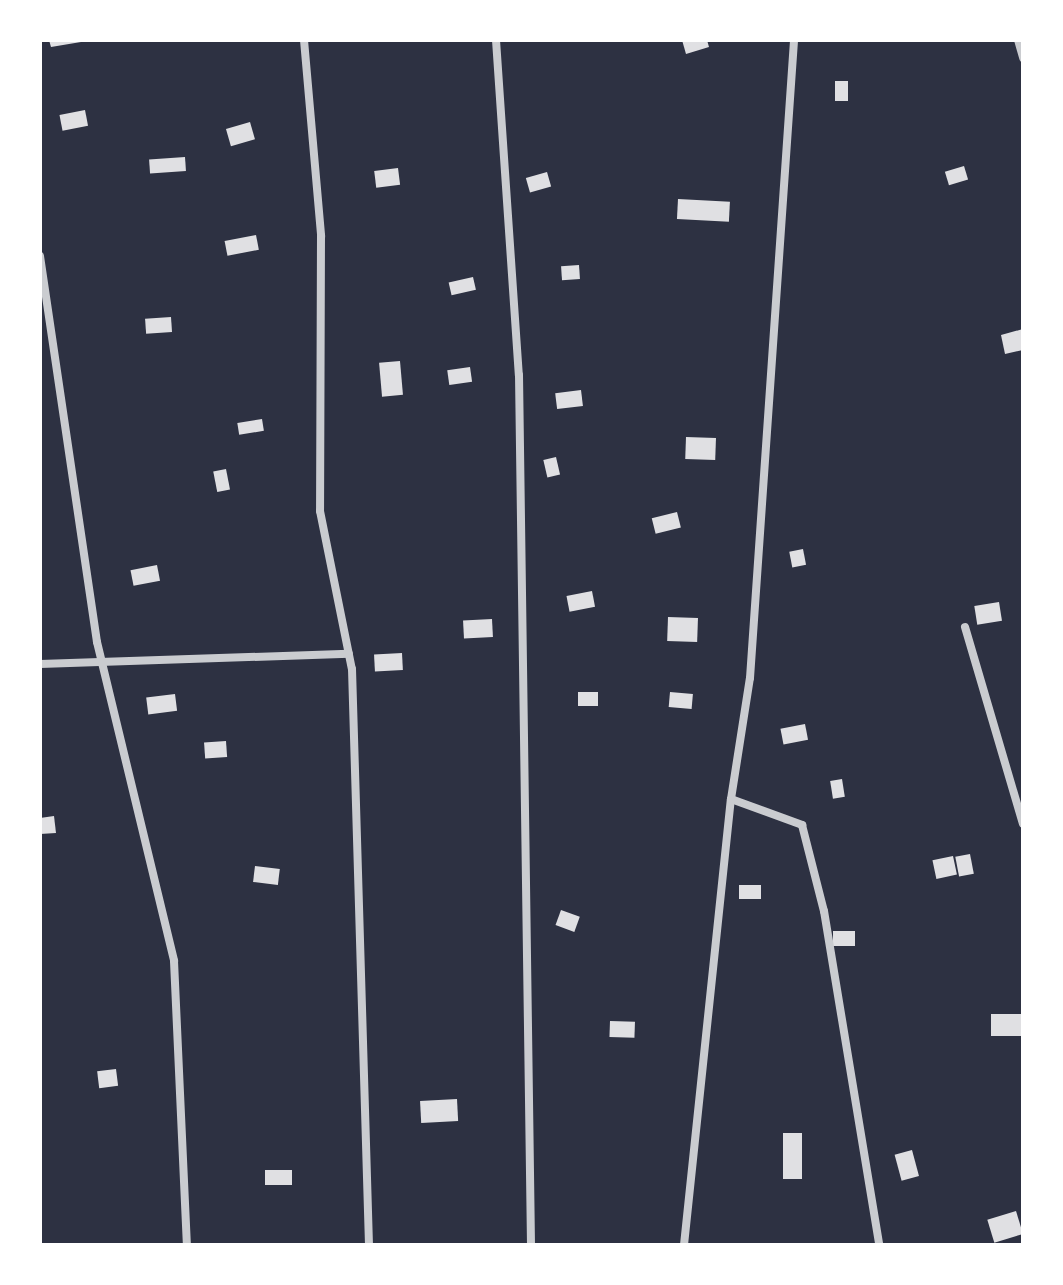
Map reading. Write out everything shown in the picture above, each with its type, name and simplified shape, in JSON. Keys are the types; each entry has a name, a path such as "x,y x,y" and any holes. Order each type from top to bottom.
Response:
{"street":[{"path":"304,40 321,236 320,511 349,654 369,1245"},
{"path":"496,40 519,375 531,1245"},
{"path":"684,1245 731,799 750,678 794,40"},
{"path":"1018,40 1023,58"},
{"path":"40,256 43,296 102,660 174,961 187,1245"},
{"path":"965,627 1023,824"},
{"path":"40,664 349,654"},
{"path":"731,799 802,825 824,911 879,1245"}],"building":[{"path":"49,40 80,40 81,42 51,47"},
{"path":"682,40 707,40 709,47 686,54"},
{"path":"835,81 848,81 848,101 835,101"},
{"path":"85,110 88,126 63,131 59,115"},
{"path":"250,122 255,139 231,146 226,129"},
{"path":"185,157 186,171 150,173 149,160"},
{"path":"964,166 968,179 949,185 945,172"},
{"path":"398,168 400,185 376,188 374,171"},
{"path":"547,172 551,186 530,192 526,178"},
{"path":"678,199 730,202 729,222 677,219"},
{"path":"256,235 259,250 227,256 225,241"},
{"path":"579,265 580,279 562,280 561,266"},
{"path":"473,277 476,290 452,295 449,283"},
{"path":"171,317 172,332 146,334 145,319"},
{"path":"1023,329 1023,350 1005,354 1001,335"},
{"path":"400,361 403,395 382,397 379,363"},
{"path":"470,367 472,382 449,385 447,370"},
{"path":"581,390 583,406 557,409 555,393"},
{"path":"262,419 264,431 239,435 237,423"},
{"path":"686,437 716,438 715,460 685,459"},
{"path":"556,457 560,475 547,477 543,460"},
{"path":"226,469 230,490 217,492 213,471"},
{"path":"677,512 681,528 656,534 652,518"},
{"path":"803,549 806,565 792,567 789,552"},
{"path":"157,565 160,581 134,586 130,570"},
{"path":"592,591 595,607 570,612 566,596"},
{"path":"999,602 1002,621 977,625 974,606"},
{"path":"668,617 698,618 697,642 667,641"},
{"path":"492,619 493,637 464,638 463,621"},
{"path":"402,653 403,670 375,671 374,654"},
{"path":"578,692 598,692 598,706 578,706"},
{"path":"670,692 693,694 692,709 669,707"},
{"path":"175,694 177,711 148,714 146,698"},
{"path":"805,724 808,740 784,744 780,729"},
{"path":"226,741 227,757 205,758 204,743"},
{"path":"842,779 845,797 833,799 830,781"},
{"path":"54,816 56,833 40,834 40,818"},
{"path":"970,854 974,874 959,876 955,857"},
{"path":"953,856 957,875 936,879 932,860"},
{"path":"255,866 280,869 278,885 253,882"},
{"path":"739,885 761,885 761,899 739,899"},
{"path":"561,910 580,917 574,932 556,925"},
{"path":"833,931 855,931 855,946 833,946"},
{"path":"991,1014 1023,1014 1023,1036 991,1036"},
{"path":"610,1021 635,1022 634,1038 609,1037"},
{"path":"116,1069 118,1086 99,1088 97,1071"},
{"path":"457,1099 458,1121 421,1123 420,1101"},
{"path":"783,1133 802,1133 802,1179 783,1179"},
{"path":"912,1150 919,1176 902,1181 895,1155"},
{"path":"265,1170 292,1170 292,1185 265,1185"},
{"path":"1016,1211 1023,1234 994,1243 987,1220"}]}
